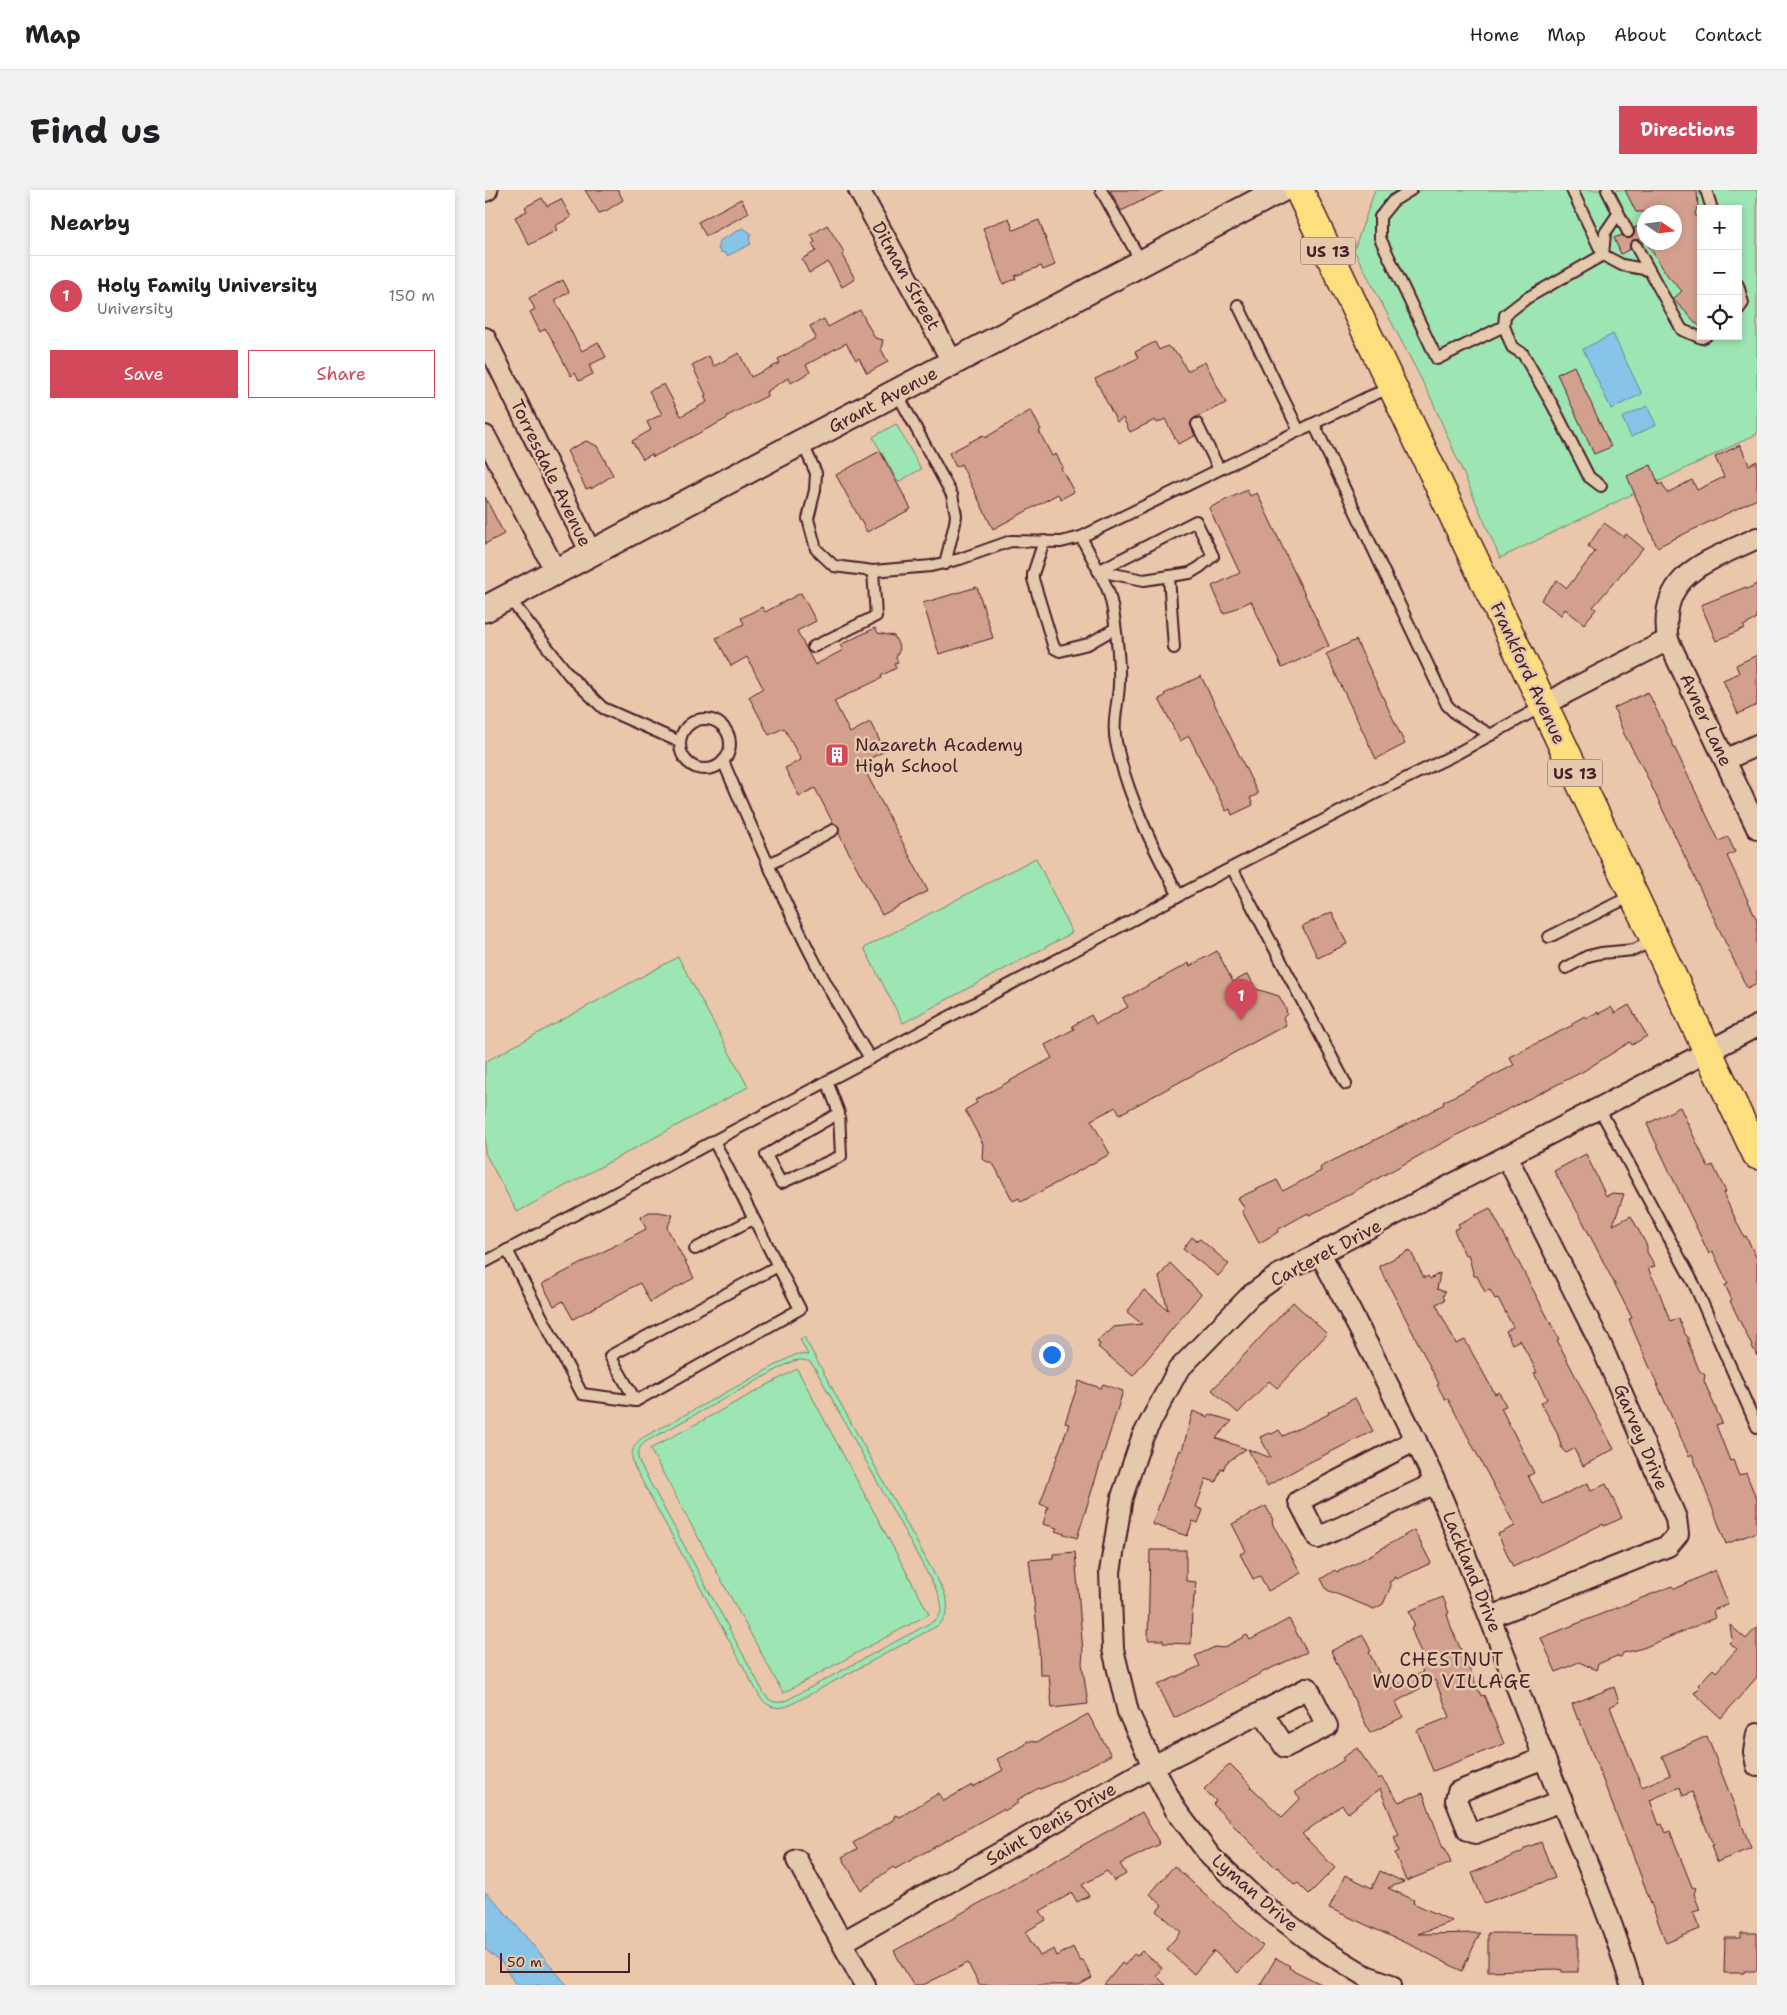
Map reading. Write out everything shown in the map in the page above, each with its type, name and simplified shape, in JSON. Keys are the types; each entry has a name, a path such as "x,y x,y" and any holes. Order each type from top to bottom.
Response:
{"main road":[{"name":"Frankford Avenue","path":"1299,190 1757,1155"}],"street":[{"name":"Ditman Street","path":"859,190 953,363"},
{"name":"Grant Avenue","path":"485,609 1143,264 1280,190"},
{"name":"Torresdale Avenue","path":"485,338 591,553"},
{"path":"485,436 556,572"},
{"path":"1544,706 1567,692 1668,640 1666,622 1669,600 1681,580 1698,566 1757,538"},
{"name":"Avner Lane","path":"1668,640 1757,828"},
{"path":"1725,760 1757,745"},
{"name":"Carteret Drive","path":"1153,1766 1128,1712 1113,1649 1109,1572 1122,1498 1130,1471 1142,1438 1178,1370 1251,1295 1280,1274 1757,1026"},
{"name":"Garvey Drive","path":"1491,1617 1669,1546 1678,1534 1676,1518 1601,1345 1507,1157"},
{"name":"Lackland Drive","path":"1320,1253 1416,1440 1435,1482 1491,1617 1544,1758 1610,1921 1631,1985"},
{"path":"1416,1440 1299,1501 1318,1538 1435,1482"},
{"name":"Saint Denis Drive","path":"843,1942 1153,1766 1262,1712"},
{"path":"1757,1734 1754,1752 1757,1766"},
{"path":"1544,1758 1458,1792 1455,1800 1468,1830 1475,1833 1562,1801"},
{"name":"Lyman Drive","path":"1153,1766 1175,1809 1211,1857 1263,1905 1317,1946 1366,1976 1391,1985"},
{"path":"797,1860 865,1985"}],"lane":[{"path":"1101,190 1143,264"},
{"path":"1411,190 1393,201 1380,217 1380,238 1437,359 1504,326"},
{"path":"1572,190 1603,255 1622,265 1649,270"},
{"path":"1607,190 1617,214 1628,232"},
{"path":"1706,190 1711,205"},
{"path":"1603,255 1605,233 1617,214"},
{"path":"1636,246 1683,330 1697,336"},
{"path":"1601,486 1589,477 1553,406 1523,354 1512,347 1504,326 1505,316 1527,298 1603,255"},
{"path":"1238,304 1299,431"},
{"path":"802,442 816,472 815,490 808,518 816,549 834,566 873,571 945,564 1011,541 1061,542 1081,537 1392,387"},
{"path":"897,392 952,495 955,523 945,564"},
{"path":"1197,424 1219,470"},
{"path":"1313,424 1447,705 1456,714 1491,735"},
{"path":"1196,522 1213,556 1200,567 1190,572 1144,580 1098,571 1196,522"},
{"path":"1081,537 1108,590 1115,629 1119,685 1114,722 1115,741 1137,808 1160,860 1179,896"},
{"path":"1044,542 1033,579 1054,648 1060,651 1087,644 1115,629"},
{"path":"813,647 876,616 873,571"},
{"path":"1169,576 1174,648"},
{"path":"508,597 569,675 603,708 679,742"},
{"path":"485,1262 870,1058 1544,706"},
{"path":"699,719 715,721 726,731 730,747 723,761 710,768 694,767 683,757 679,742 682,734 692,722 699,719"},
{"path":"723,761 799,932 843,1016 870,1058"},
{"path":"770,870 833,830"},
{"path":"1232,868 1346,1084"},
{"path":"1549,936 1633,895"},
{"path":"1566,968 1594,954 1635,950 1655,940"},
{"path":"827,1081 839,1114 841,1156 781,1183 766,1155 839,1114"},
{"path":"1599,1108 1695,1286 1757,1427"},
{"path":"507,1250 582,1394 635,1401 800,1309 714,1141"},
{"path":"695,1249 753,1218"},
{"path":"635,1401 611,1356 778,1266"}],"green space":[{"path":"1375,190 1757,190 1757,434 1500,558 1431,398 1354,250"},
{"path":"896,424 921,469 898,482 873,437"},
{"path":"1036,858 1072,933 903,1023 864,948"},
{"path":"678,957 748,1087 517,1212 485,1153 485,1062"},
{"path":"804,1337 942,1588 947,1603 947,1613 942,1622 937,1626 790,1705 778,1708 770,1706 760,1697 635,1468 632,1455 634,1447 644,1437 797,1354 808,1355 800,1339","holes":["793,1361 809,1361 815,1368 937,1591 941,1611 934,1621 787,1700 778,1702 770,1700 765,1695 640,1464 638,1455 639,1449 645,1442"]},
{"path":"797,1369 929,1614 783,1693 650,1449"}],"water":[{"path":"743,228 751,233 749,240 751,244 727,256 725,253 720,252 718,248 719,241"},
{"path":"1613,334 1642,394 1611,409 1583,349"},
{"path":"1647,406 1656,425 1631,437 1622,418"},
{"path":"485,1892 497,1903 567,1985 516,1985 502,1963 485,1949"}],"building":[{"path":"585,190 618,190 623,200 606,211 599,213"},
{"path":"1110,190 1164,190 1121,211"},
{"path":"1625,190 1697,190 1698,205 1695,214 1697,218 1697,324 1673,299 1682,291 1668,276 1651,250 1682,250 1682,205 1637,205 1636,212"},
{"path":"542,198 547,206 561,199 571,217 555,226 557,230 529,245 515,217 527,211 525,207"},
{"path":"741,199 749,213 706,236 698,222"},
{"path":"1009,218 1013,230 1039,220 1055,265 1043,270 1041,266 1015,276 1016,279 1003,284 983,228"},
{"path":"827,225 841,247 844,253 842,255 855,279 842,287 828,262 809,273 802,259 816,251 812,244 815,242 811,235"},
{"path":"1637,227 1637,240 1633,240 1630,243 1630,249 1621,254 1614,238 1622,235 1625,238 1631,238 1635,233 1634,228"},
{"path":"563,280 569,292 555,300 576,341 582,351 598,342 606,357 589,365 593,374 579,381 575,373 571,376 548,332 545,329 540,332 530,312 535,309 529,298"},
{"path":"860,310 875,338 883,340 881,349 888,362 867,373 859,358 856,360 846,343 806,365 810,372 791,383 788,378 766,392 767,396 727,416 728,418 653,457 652,454 643,459 632,441 651,430 647,422 662,414 649,391 664,384 681,416 707,402 704,396 706,395 692,365 709,356 714,366 739,353 751,377 780,363 778,359 816,338 810,326 824,319 828,327"},
{"path":"1155,342 1159,350 1167,346 1179,355 1187,371 1205,362 1226,403 1194,418 1190,424 1195,436 1178,444 1165,419 1157,423 1155,420 1130,432 1123,418 1117,422 1095,379 1138,358 1135,352"},
{"path":"1574,366 1611,447 1594,454 1557,374"},
{"path":"1031,410 1052,456 1056,454 1074,492 1061,499 1058,494 993,529 961,464 956,467 949,453 983,435 985,438"},
{"path":"586,441 597,446 613,475 591,489 591,487 586,489 567,451"},
{"path":"1740,445 1749,465 1757,461 1757,499 1657,547 1627,476 1651,465 1659,485 1662,483 1667,493 1692,480 1697,490 1724,477 1715,457"},
{"path":"880,451 911,509 867,532 836,475"},
{"path":"1247,490 1250,496 1257,493 1329,646 1282,668 1251,601 1224,614 1212,586 1240,573 1209,508"},
{"path":"485,497 504,534 485,544"},
{"path":"1604,523 1624,537 1626,534 1643,548 1593,607 1596,609 1584,624 1565,609 1561,615 1541,600 1557,580 1567,588 1595,552 1588,546"},
{"path":"1757,584 1757,619 1743,626 1745,628 1716,641 1701,605"},
{"path":"977,587 993,638 939,654 923,603"},
{"name":"Nazareth Academy High School","path":"801,593 816,621 797,631 815,665 843,650 840,645 875,628 878,633 894,636 900,648 896,658 898,662 894,664 896,668 881,676 882,678 834,701 850,733 870,722 885,751 861,763 928,891 882,915 839,834 839,827 833,823 815,788 799,796 785,768 801,760 784,728 769,735 749,697 763,688 747,657 731,666 716,638 744,624 741,618 762,607 765,612"},
{"path":"1356,640 1405,744 1376,759 1326,654"},
{"path":"1757,655 1757,705 1738,714 1723,680 1739,673 1736,665"},
{"path":"1201,676 1258,794 1250,798 1253,805 1232,815 1230,809 1226,811 1189,736 1180,741 1159,699 1165,696 1164,694"},
{"path":"1648,692 1719,841 1728,837 1735,852 1727,856 1757,920 1757,983 1747,988 1642,766 1624,734 1614,708"},
{"path":"1332,912 1347,944 1318,958 1302,926"},
{"path":"1217,951 1233,982 1248,974 1256,989 1279,996 1286,1009 1287,1014 1283,1018 1286,1025 1120,1114 1116,1107 1091,1120 1110,1154 1021,1202 1019,1198 1013,1201 994,1165 982,1159 983,1144 965,1110 977,1103 975,1100 1052,1058 1045,1045 1074,1029 1072,1026 1091,1015 1096,1024 1128,1007 1123,999 1189,963 1190,966"},
{"path":"1629,1005 1647,1036 1632,1045 1630,1042 1582,1072 1455,1136 1320,1210 1309,1215 1308,1213 1277,1230 1278,1232 1259,1243 1242,1211 1245,1209 1238,1198 1277,1180 1283,1191 1321,1171 1320,1168 1324,1165 1417,1119 1444,1104 1443,1102 1514,1065 1509,1057 1573,1025 1572,1023 1585,1016 1586,1018 1598,1012 1598,1014 1611,1007 1615,1013"},
{"path":"1680,1107 1708,1167 1713,1165 1726,1192 1723,1193 1757,1259 1757,1356 1730,1301 1732,1300 1725,1285 1728,1284 1713,1252 1709,1254 1647,1124"},
{"path":"1586,1154 1606,1196 1613,1193 1624,1194 1613,1225 1631,1216 1647,1246 1647,1252 1655,1266 1648,1269 1657,1286 1670,1321 1678,1318 1688,1337 1688,1342 1699,1370 1705,1375 1704,1381 1722,1423 1716,1425 1730,1461 1733,1460 1739,1476 1746,1473 1757,1500 1757,1532 1726,1544 1692,1454 1689,1456 1635,1334 1629,1319 1632,1318 1582,1220 1554,1171"},
{"path":"1490,1208 1614,1449 1583,1466 1574,1449 1566,1453 1562,1449 1557,1432 1541,1403 1547,1399 1534,1373 1537,1372 1520,1340 1512,1344 1506,1331 1513,1327 1498,1298 1495,1299 1490,1290 1485,1292 1477,1276 1474,1276 1468,1254 1465,1255 1454,1230 1460,1227 1458,1224"},
{"path":"649,1212 673,1215 667,1228 694,1278 650,1302 640,1283 573,1319 563,1301 554,1306 542,1284 646,1229 641,1217"},
{"path":"1192,1237 1197,1241 1200,1239 1229,1264 1218,1276 1183,1249"},
{"path":"1410,1250 1424,1278 1428,1276 1430,1279 1440,1273 1437,1289 1445,1292 1443,1296 1445,1300 1436,1304 1456,1344 1465,1340 1495,1394 1499,1392 1506,1406 1501,1408 1534,1473 1528,1476 1543,1504 1588,1483 1591,1491 1606,1484 1622,1518 1604,1526 1603,1524 1513,1567 1498,1534 1515,1526 1448,1399 1445,1399 1437,1385 1439,1384 1379,1266"},
{"path":"1170,1263 1201,1294 1133,1376 1098,1347 1100,1344 1097,1342 1106,1332 1108,1333 1114,1327 1142,1324 1127,1312 1144,1290 1168,1310 1159,1277"},
{"path":"1293,1302 1327,1334 1277,1388 1269,1381 1238,1413 1212,1390"},
{"path":"1079,1381 1101,1388 1103,1384 1123,1391 1077,1538 1055,1531 1057,1528 1043,1524 1048,1507 1040,1504 1069,1424 1065,1423"},
{"path":"1355,1398 1373,1431 1267,1486 1248,1449 1271,1458 1260,1437 1279,1430 1283,1436 1329,1414 1328,1412"},
{"path":"1193,1411 1208,1417 1209,1414 1232,1421 1216,1438 1246,1449 1226,1463 1223,1470 1221,1469 1216,1482 1206,1479 1196,1507 1203,1510 1198,1523 1193,1521 1187,1536 1152,1524 1180,1450 1182,1451"},
{"path":"1266,1506 1273,1520 1273,1525 1301,1573 1268,1591 1260,1576 1253,1579 1240,1554 1246,1551 1232,1524"},
{"path":"1414,1530 1431,1563 1397,1579 1395,1576 1389,1582 1391,1586 1383,1604 1374,1609 1327,1590 1321,1579 1335,1570 1337,1572 1353,1565"},
{"path":"1150,1550 1186,1550 1186,1581 1196,1582 1192,1609 1191,1644 1163,1643 1163,1640 1148,1640"},
{"path":"1075,1552 1083,1652 1082,1663 1088,1704 1052,1708 1049,1675 1040,1675 1039,1643 1029,1560 1053,1558 1053,1554"},
{"path":"1715,1570 1728,1604 1713,1610 1715,1618 1643,1648 1623,1653 1621,1657 1617,1656 1598,1664 1596,1670 1579,1662 1556,1672 1541,1638 1672,1586 1675,1589"},
{"path":"1443,1597 1449,1613 1447,1614 1451,1627 1481,1696 1484,1695 1504,1744 1433,1771 1417,1730 1450,1717 1435,1680 1396,1702 1403,1717 1370,1733 1331,1651 1363,1635 1387,1690 1423,1672 1418,1660 1422,1656 1411,1628 1415,1626 1409,1611"},
{"path":"1289,1619 1307,1652 1265,1671 1174,1718 1158,1685 1200,1666 1195,1656 1215,1647 1223,1648 1247,1635 1250,1640"},
{"path":"1730,1625 1746,1639 1757,1627 1757,1677 1721,1718 1694,1693 1700,1687 1698,1685 1713,1669 1716,1672 1737,1649 1729,1643 1732,1640"},
{"path":"1614,1687 1619,1702 1610,1707 1642,1787 1670,1775 1662,1756 1707,1736 1751,1848 1717,1862 1711,1846 1713,1845 1692,1792 1683,1796 1680,1787 1650,1800 1659,1825 1662,1824 1666,1833 1670,1831 1692,1887 1696,1888 1694,1894 1700,1910 1693,1912 1700,1929 1666,1943 1630,1847 1572,1704"},
{"path":"1088,1714 1111,1755 1057,1782 1039,1788 1017,1800 1018,1803 1004,1811 1003,1809 895,1869 893,1867 861,1890 842,1857 857,1849 853,1843 893,1820 895,1815 900,1817 939,1793 944,1801 972,1785 973,1787 1003,1770 997,1759 1025,1745 1027,1741 1037,1742"},
{"path":"1357,1748 1379,1779 1381,1777 1399,1802 1423,1793 1443,1848 1445,1848 1451,1863 1406,1881 1395,1853 1399,1851 1394,1837 1399,1835 1380,1789 1348,1813 1342,1805 1302,1834 1335,1868 1309,1894 1298,1883 1295,1885 1278,1867 1276,1868 1233,1825 1213,1804 1216,1801 1204,1789 1230,1764 1282,1817 1300,1799 1296,1791 1344,1760 1342,1758"},
{"path":"1142,1812 1160,1844 1120,1864 1126,1874 1114,1881 1107,1871 1082,1885 1089,1896 1077,1902 1072,1893 1040,1911 1046,1920 1025,1932 1040,1956 1054,1949 1057,1956 1073,1947 1080,1961 1083,1960 1092,1978 1079,1985 979,1985 968,1963 923,1985 913,1985 894,1951"},
{"path":"1541,1842 1555,1878 1484,1903 1472,1873"},
{"path":"1174,1866 1263,1946 1238,1973 1214,1951 1194,1974 1166,1949 1181,1932 1157,1911 1162,1905 1150,1894"},
{"path":"1380,1871 1404,1882 1388,1888 1414,1900 1413,1903 1452,1921 1418,1934 1480,1933 1462,1971 1329,1908 1345,1875 1372,1888"},
{"path":"1488,1933 1578,1934 1578,1972 1562,1972 1562,1970 1557,1969 1488,1971"},
{"path":"1741,1933 1757,1933 1757,1971 1724,1973 1725,1938 1741,1938"},
{"path":"1142,1951 1162,1968 1156,1976 1166,1985 1104,1985 1122,1963 1125,1965 1134,1954 1137,1956"},
{"path":"1276,1958 1290,1966 1289,1968 1323,1985 1260,1985"}],"place":[{"name":"Nazareth Academy High School","path":"837,755"},
{"name":"Holy Family University","path":"1241,1020"}],"district":[{"name":"CHESTNUT WOOD VILLAGE","path":"1452,1670"}]}
